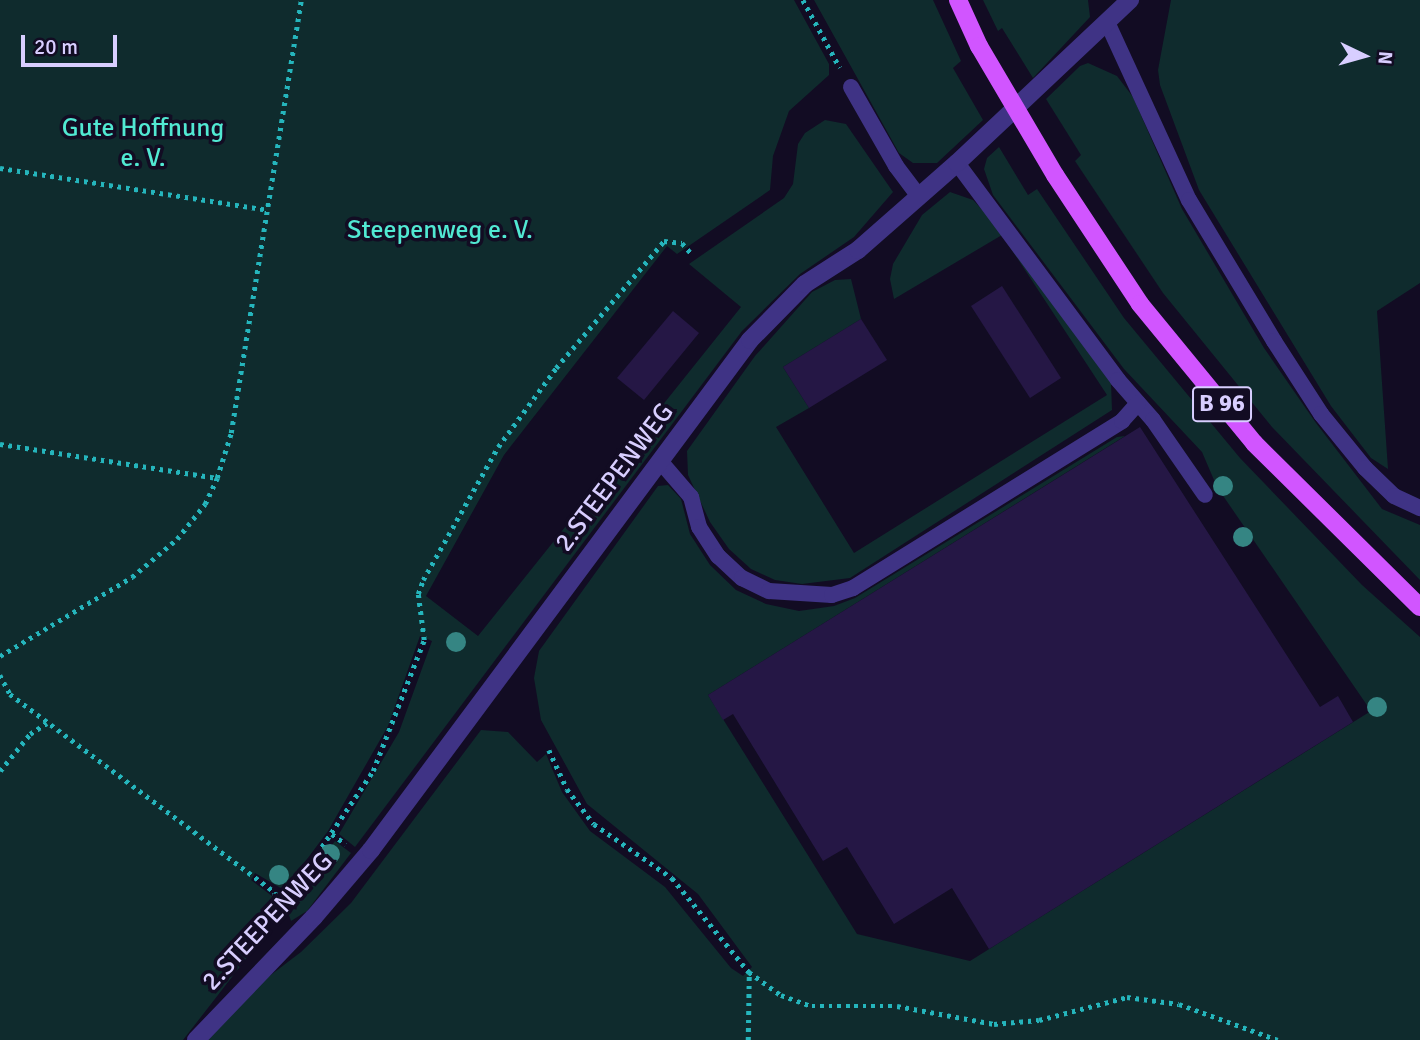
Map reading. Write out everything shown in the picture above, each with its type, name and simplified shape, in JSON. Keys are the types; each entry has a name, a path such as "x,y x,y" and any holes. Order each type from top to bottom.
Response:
{"main road":[{"name":"B 96","path":"958,0 979,46 1055,176 1140,304 1254,443 1420,607"}],"street":[{"name":"2.STEEPENWEG","path":"196,1040 293,939 371,850 750,340 806,284 858,250 957,163 1130,0"}],"lane":[{"path":"1107,22 1129,62 1189,200 1321,414 1365,468 1394,496 1420,508"},
{"path":"851,87 896,166 919,196"},
{"path":"957,163 1205,495"},
{"path":"660,461 691,497 699,527 718,556 742,578 769,591 832,595 853,588 1122,421 1138,403"}],"path":[{"path":"0,656 132,577 177,539 205,504 217,478 231,433 301,0"},
{"path":"803,0 851,87"},
{"path":"0,168 269,210"},
{"path":"293,939 278,914 279,901 335,836 373,771 393,729 424,640 418,594 423,580 498,447 556,368 663,241 682,243 692,254"},
{"path":"0,444 217,478"},
{"path":"0,675 10,694 243,867 279,901"},
{"path":"0,771 30,734 47,723"},
{"path":"549,750 567,789 594,824 671,878 749,972 781,995 813,1006 897,1006 994,1024 1039,1020 1127,997 1179,1004 1278,1040"},
{"path":"748,1040 749,972"}],"green space":[{"path":"0,0 794,0 829,64 829,75 789,111 773,156 770,190 677,254 667,246 504,455 426,596 478,636 741,307 689,264 784,198 793,184 798,144 805,133 825,120 846,124 893,192 854,237 800,274 742,331 355,847 339,834 399,732 432,641 420,636 388,726 328,831 284,890 255,873 251,880 272,896 273,904 246,959 183,1040 0,1040"},
{"path":"814,0 933,0 961,61 953,68 983,120 937,163 913,163 899,153"},
{"path":"983,0 1088,0 1090,17 1033,78 1002,28 998,31"},
{"path":"1171,0 1420,0 1420,283 1377,311 1388,469 1371,458 1331,406 1199,190 1160,85 1158,70"},
{"path":"1088,63 1117,76 1133,97 1182,209 1264,348 1316,423 1382,509 1420,525 1420,580 1272,427 1163,293 1075,161 1081,155 1046,99 1080,66"},
{"path":"999,147 1028,195 1037,189 1124,318 1240,458 1362,585 1420,637 1420,1040 208,1040 255,987 301,952 351,903 481,730 508,732 537,762 546,754 562,792 590,831 665,887 731,968 743,976 752,967 698,894 587,804 541,720 534,678 539,651 658,486 668,485 681,499 690,534 710,565 736,590 766,604 799,611 834,606 855,598 1117,437 1125,436 708,695 857,934 970,961 1371,711 1217,487 1202,452 1124,369 993,195 984,169 987,158"},
{"path":"950,192 973,200 1007,236 1111,383 1112,410 850,578 802,584 775,580 751,569 729,549 710,522 688,475 687,451 755,356 812,292 835,280 851,279 861,319 783,367 809,408 776,427 854,553 1107,395 1002,235 894,299 890,279 893,264 922,215"},
{"path":"335,841 351,853 307,911 291,921 286,906"}],"building":[{"path":"1002,286 1061,378 1030,398 971,306"},
{"path":"673,311 699,333 644,400 617,378"},
{"path":"861,319 887,360 809,408 783,367"},
{"path":"1140,427 1320,707 1338,696 1353,722 989,949 952,888 894,924 847,847 823,861 733,714 723,720 708,695"}],"park label":[{"name":"Gute Hoffnung e. V.","path":"143,144"},
{"name":"Steepenweg e. V.","path":"440,231"}]}
